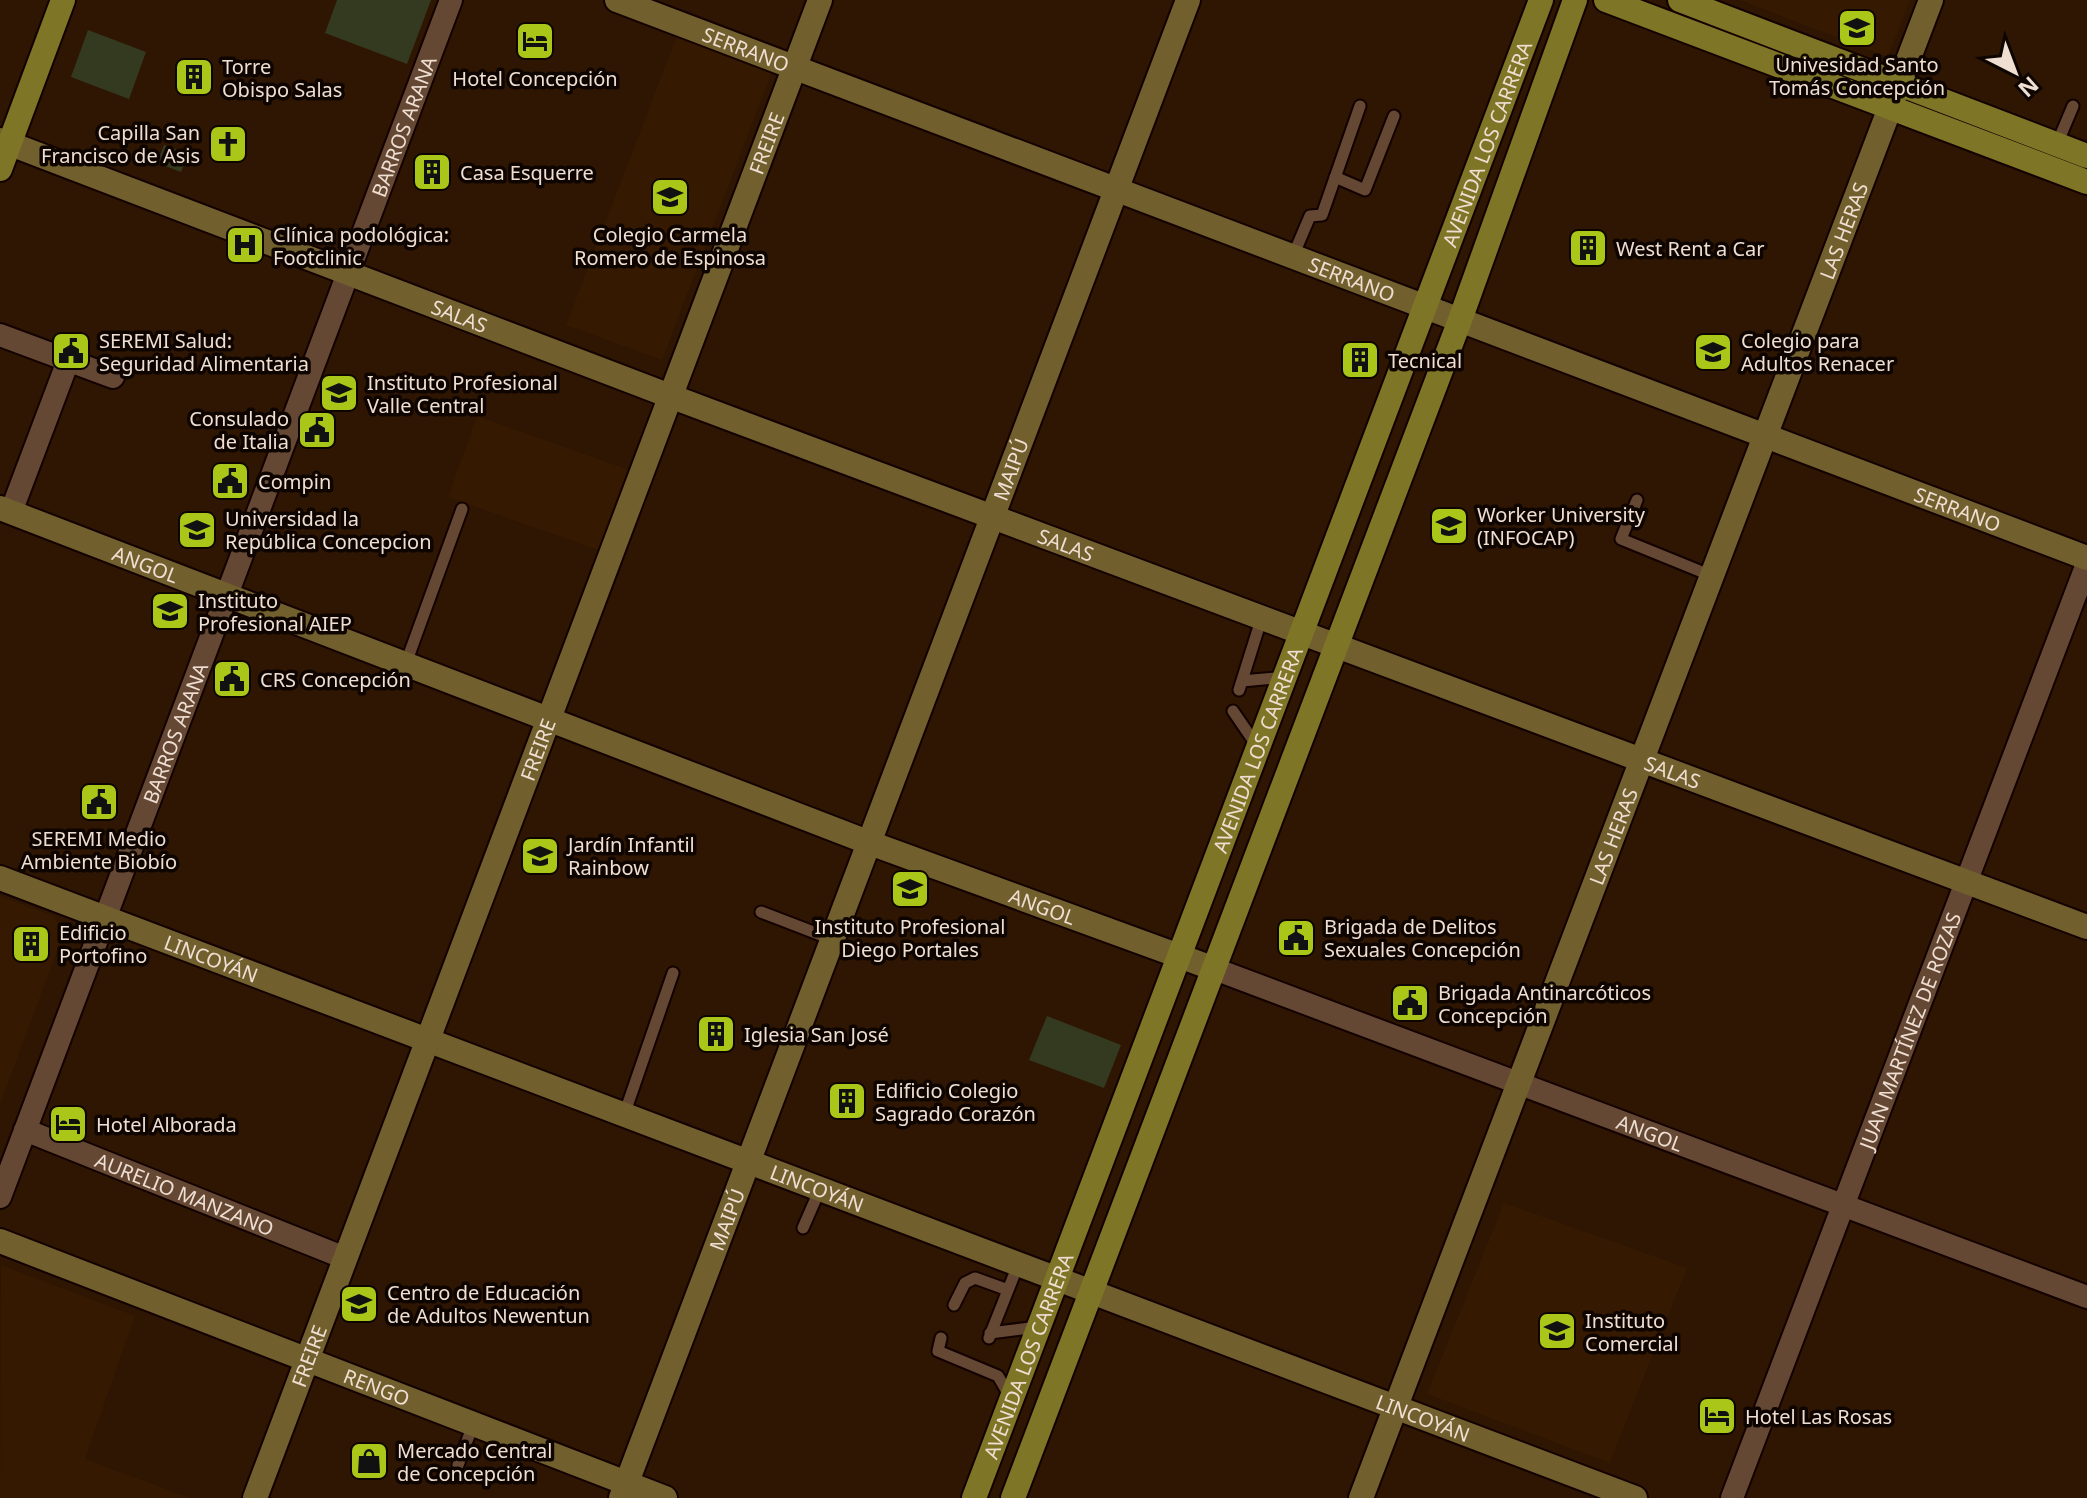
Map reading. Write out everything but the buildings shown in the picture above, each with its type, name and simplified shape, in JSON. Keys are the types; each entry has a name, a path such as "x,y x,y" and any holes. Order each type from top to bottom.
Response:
{"main road":[{"path":"0,169 5,141 63,0"},
{"name":"AVENIDA LOS CARRERA","path":"974,1498 1541,0"},
{"name":"AVENIDA LOS CARRERA","path":"1013,1498 1460,320 1575,0"},
{"path":"1606,0 2087,182"},
{"path":"1680,0 2087,156"}],"street":[{"name":"BARROS ARANA","path":"0,1197 451,0"},
{"name":"SERRANO","path":"617,0 1765,435 2087,561"},
{"name":"FREIRE","path":"255,1498 820,0"},
{"name":"MAIPÚ","path":"624,1491 996,515 1188,0"},
{"name":"LAS HERAS","path":"1361,1498 1931,0"},
{"name":"SALAS","path":"5,141 670,396 996,515 2087,927"},
{"path":"0,335 113,377"},
{"path":"6,510 68,361"},
{"name":"ANGOL","path":"6,510 870,843 1212,968 2087,1297"},
{"name":"JUAN MARTÍNEZ DE ROZAS","path":"1732,1498 2087,561"},
{"name":"LINCOYÁN","path":"0,878 1635,1498"},
{"name":"AURELIO MANZANO","path":"25,1130 345,1258"},
{"name":"RENGO","path":"0,1241 473,1425 624,1491 665,1498"}],"lane":[{"path":"1292,257 1310,216 1322,215 1360,106"},
{"path":"2057,144 2073,106"},
{"path":"1335,177 1365,190 1394,116"},
{"path":"1637,500 1621,539 1712,576"},
{"path":"406,663 462,509"},
{"path":"1262,616 1240,685 1286,677"},
{"path":"1233,711 1259,749"},
{"path":"761,912 834,940"},
{"path":"624,1115 673,973"},
{"path":"803,1228 820,1189"},
{"path":"1018,1264 990,1336 1038,1327"},
{"path":"954,1305 965,1283 975,1278 1008,1290"},
{"path":"941,1338 938,1351 984,1365 1004,1383 1011,1400"},
{"path":"458,1465 473,1425"}],"shaded area":[{"name":"Univesidad Santo Tomás Concepción","path":"1740,0 1910,0 1888,57"},
{"name":"Colegio Carmela Romero de Espinosa","path":"678,33 773,69 662,360 566,325"},
{"path":"477,416 629,470 601,551 448,497"},
{"path":"0,896 53,916 64,933 0,1104"},
{"name":"Instituto Comercial","path":"1504,1203 1687,1268 1610,1463 1427,1394"},
{"path":"1,1265 135,1316 85,1459 190,1498 0,1498"}],"green space":[{"path":"337,0 431,0 407,64 325,33"},
{"path":"88,30 146,52 129,99 71,77"},
{"path":"164,145 188,154 181,172 157,163"},
{"path":"1047,1016 1121,1045 1104,1088 1029,1060"}],"place":[{"name":"Univesidad Santo Tomás Concepción","path":"1857,28"},
{"name":"Hotel Concepción","path":"535,41"},
{"name":"Torre Obispo Salas","path":"194,77"},
{"name":"Capilla San Francisco de Asis","path":"228,144"},
{"name":"Casa Esquerre","path":"432,172"},
{"name":"Colegio Carmela Romero de Espinosa","path":"670,197"},
{"name":"Clínica podológica: Footclinic","path":"245,245"},
{"name":"West Rent a Car","path":"1588,248"},
{"name":"SEREMI Salud: Seguridad Alimentaria","path":"71,351"},
{"name":"Colegio para Adultos Renacer","path":"1713,352"},
{"name":"Tecnical","path":"1360,360"},
{"name":"Instituto Profesional Valle Central","path":"339,393"},
{"name":"Consulado de Italia","path":"317,430"},
{"name":"Compin","path":"230,481"},
{"name":"Worker University (INFOCAP)","path":"1449,526"},
{"name":"Universidad la República Concepcion","path":"197,530"},
{"name":"Instituto Profesional AIEP","path":"170,611"},
{"name":"CRS Concepción","path":"232,679"},
{"name":"SEREMI Medio Ambiente Biobío","path":"99,802"},
{"name":"Jardín Infantil Rainbow","path":"540,856"},
{"name":"Instituto Profesional Diego Portales","path":"910,889"},
{"name":"Brigada de Delitos Sexuales Concepción","path":"1296,938"},
{"name":"Edificio Portofino","path":"31,944"},
{"name":"Brigada Antinarcóticos Concepción","path":"1410,1003"},
{"name":"Iglesia San José","path":"716,1034"},
{"name":"Edificio Colegio Sagrado Corazón","path":"847,1101"},
{"name":"Hotel Alborada","path":"68,1124"},
{"name":"Centro de Educación de Adultos Newentun","path":"359,1304"},
{"name":"Instituto Comercial","path":"1557,1331"},
{"name":"Hotel Las Rosas","path":"1717,1416"},
{"name":"Mercado Central de Concepción","path":"369,1461"}]}
